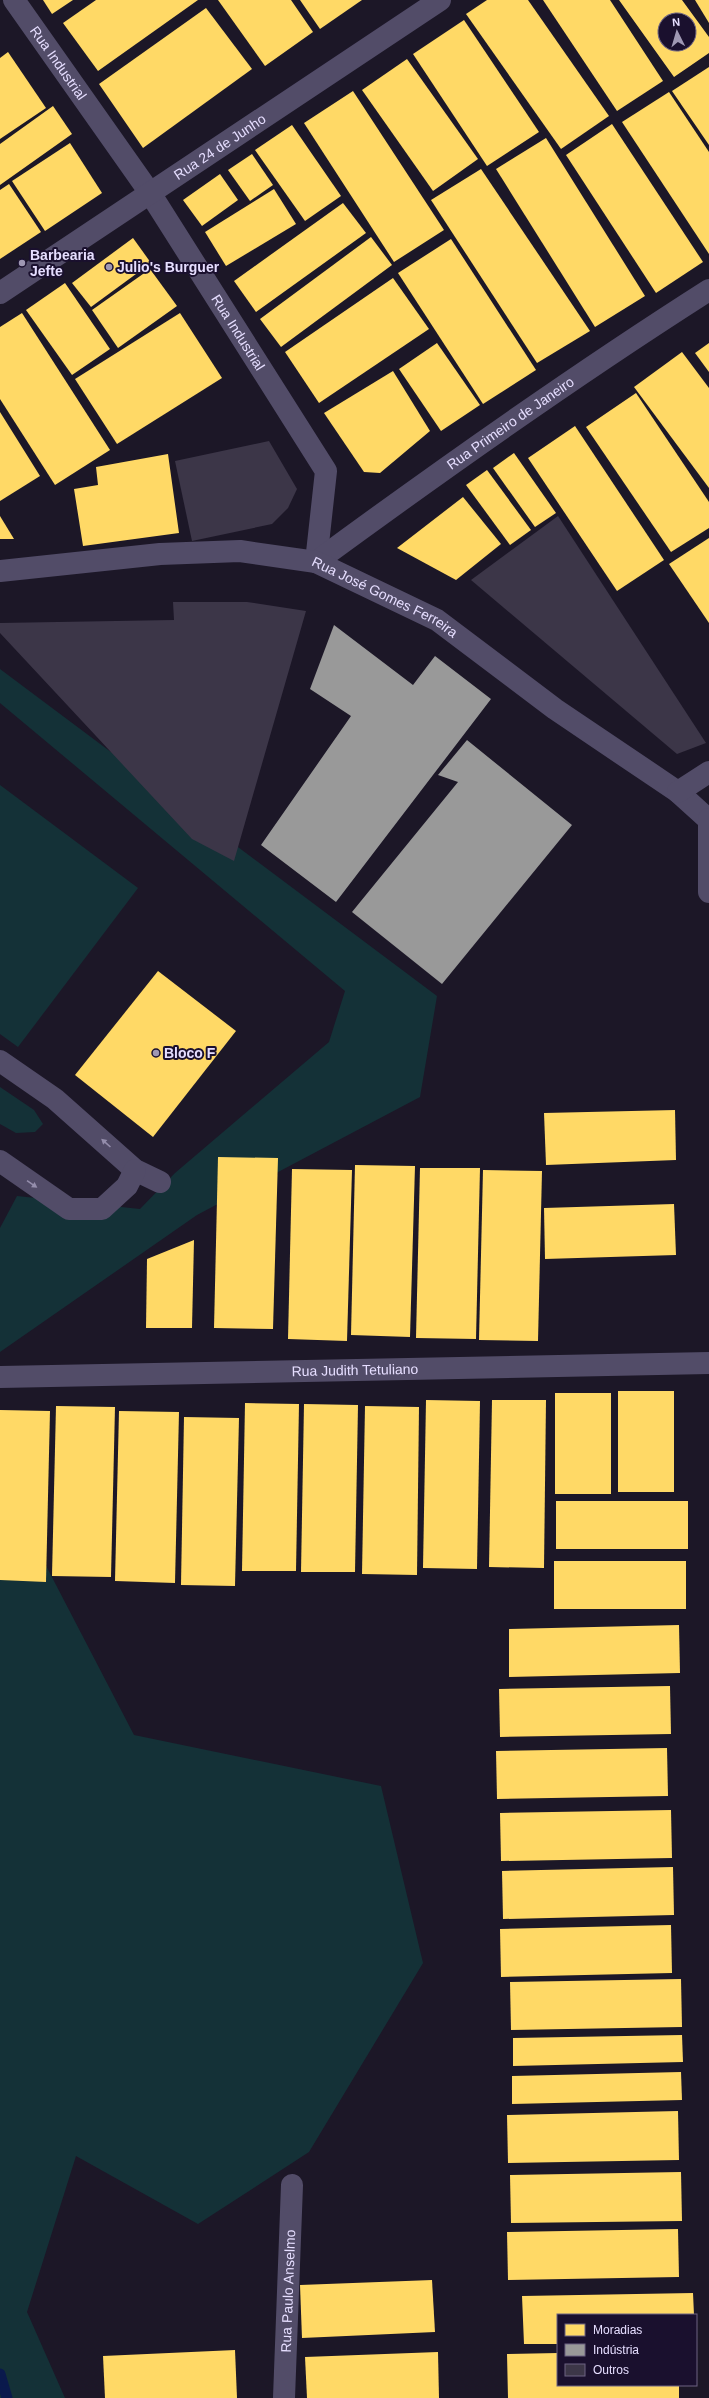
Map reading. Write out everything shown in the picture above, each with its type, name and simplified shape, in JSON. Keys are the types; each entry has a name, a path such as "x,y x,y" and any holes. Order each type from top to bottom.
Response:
{"street":[{"name":"Rua Industrial","path":"14,0 150,193 326,471 316,562"},
{"name":"Rua 24 de Junho","path":"0,293 440,0"},
{"name":"Rua Primeiro de Janeiro","path":"316,562 405,497 625,344 709,290"},
{"name":"Rua José Gomes Ferreira","path":"0,571 160,554 240,551 316,562 437,620 555,709 678,792 709,820"},
{"path":"678,792 709,772"},
{"path":"709,820 709,892"},
{"path":"0,1060 55,1099 135,1170 160,1182"},
{"path":"0,1161 69,1209 102,1210 127,1186 135,1170"},
{"name":"Rua Judith Tetuliano","path":"0,1377 709,1363"},
{"name":"Rua Paulo Anselmo","path":"284,2398 292,2185"}],"green space":[{"path":"0,669 437,996 420,1097 197,1215 0,1352 0,1228 17,1196 140,1209 175,1173 329,1042 345,991 0,703"},
{"path":"0,785 138,888 18,1047 0,1034"},
{"path":"0,1087 34,1110 43,1124 35,1132 16,1133 0,1124"},
{"path":"0,1548 42,1558 134,1735 381,1786 423,1963 309,2152 198,2224 76,2156 27,2312 65,2398 0,2398"}],"building: Moradias":[{"path":"43,0 73,0 52,14"},
{"path":"96,0 198,0 98,71 63,23"},
{"path":"218,0 291,0 313,32 265,66"},
{"path":"300,0 362,0 320,29"},
{"path":"487,0 528,0 609,116 561,149 466,14"},
{"path":"543,0 610,0 663,81 617,111"},
{"path":"619,0 682,0 691,12 657,12 657,52 697,52 697,21 709,37 709,53 674,77"},
{"path":"695,0 709,0 709,23"},
{"path":"206,8 252,69 143,148 99,84"},
{"path":"464,20 539,132 487,166 413,54"},
{"path":"8,52 46,108 0,139 0,58"},
{"path":"407,59 478,159 433,191 362,90"},
{"path":"709,67 709,145 672,91"},
{"path":"353,91 444,230 394,262 304,123"},
{"path":"669,92 709,152 709,254 622,122"},
{"path":"53,106 72,134 0,185 0,144"},
{"path":"612,124 703,262 656,293 566,155"},
{"path":"292,125 341,196 305,221 255,150"},
{"path":"546,138 645,296 595,327 496,169"},
{"path":"70,143 102,193 45,231 12,181"},
{"path":"252,154 273,185 250,201 228,170"},
{"path":"481,169 590,331 537,363 431,200"},
{"path":"220,174 238,200 202,226 183,200"},
{"path":"9,184 41,232 0,259 0,190"},
{"path":"274,189 296,224 226,266 205,232"},
{"path":"343,203 366,233 256,312 234,281"},
{"path":"371,237 392,265 281,347 260,319"},
{"path":"133,238 151,263 91,307 72,283"},
{"path":"451,239 536,370 483,404 398,273"},
{"path":"150,269 177,306 118,348 92,310"},
{"path":"393,278 429,329 319,403 285,352"},
{"path":"65,283 110,349 72,375 26,310"},
{"path":"22,313 110,450 55,485 0,399 0,327"},
{"path":"180,313 222,378 117,444 75,379"},
{"path":"437,343 480,405 441,431 399,369"},
{"path":"709,343 709,372 695,353"},
{"path":"682,352 709,388 709,488 634,387"},
{"path":"393,371 430,431 380,473 364,472 324,413"},
{"path":"636,393 709,502 709,528 671,552 586,427"},
{"path":"0,412 40,476 0,501"},
{"path":"575,426 664,560 617,591 528,458"},
{"path":"514,453 556,513 535,527 493,468"},
{"path":"168,454 179,533 83,546 74,489 98,485 96,467"},
{"path":"487,470 531,530 510,545 466,485"},
{"path":"463,497 501,544 456,580 397,548"},
{"path":"0,516 14,539 0,539"},
{"path":"709,538 709,623 669,564"},
{"name":"Bloco F","path":"158,971 236,1031 153,1137 75,1075"},
{"path":"675,1110 676,1160 546,1165 544,1113"},
{"path":"218,1157 278,1158 273,1329 214,1328"},
{"path":"355,1165 415,1166 410,1337 351,1335"},
{"path":"420,1168 480,1168 476,1339 416,1338"},
{"path":"292,1169 352,1170 347,1341 288,1339"},
{"path":"483,1170 542,1171 538,1341 479,1340"},
{"path":"674,1204 676,1255 545,1259 544,1208"},
{"path":"194,1240 192,1328 146,1328 147,1259"},
{"path":"618,1391 674,1391 674,1492 618,1492"},
{"path":"555,1393 611,1393 611,1494 555,1494"},
{"path":"426,1400 480,1401 477,1569 423,1568"},
{"path":"492,1400 546,1400 544,1568 489,1567"},
{"path":"245,1403 299,1404 296,1571 242,1571"},
{"path":"304,1404 358,1405 355,1572 301,1572"},
{"path":"56,1406 115,1407 111,1577 52,1576"},
{"path":"365,1406 419,1407 417,1575 362,1574"},
{"path":"0,1410 50,1411 46,1582 0,1580"},
{"path":"119,1411 179,1412 175,1583 115,1581"},
{"path":"184,1417 239,1418 235,1586 181,1585"},
{"path":"556,1501 688,1501 688,1549 556,1549"},
{"path":"554,1561 686,1561 686,1609 554,1609"},
{"path":"679,1625 680,1673 509,1677 509,1629"},
{"path":"670,1686 671,1734 500,1737 499,1689"},
{"path":"667,1748 668,1796 497,1799 496,1751"},
{"path":"671,1810 672,1858 501,1861 500,1813"},
{"path":"673,1867 674,1915 503,1919 502,1871"},
{"path":"671,1925 672,1973 501,1977 500,1929"},
{"path":"681,1979 682,2027 511,2030 510,1982"},
{"path":"682,2035 683,2062 513,2066 513,2038"},
{"path":"681,2072 682,2100 512,2104 512,2076"},
{"path":"678,2111 679,2160 508,2163 507,2115"},
{"path":"681,2172 682,2221 511,2223 510,2175"},
{"path":"678,2229 679,2277 508,2280 507,2232"},
{"path":"432,2280 435,2332 302,2338 300,2285"},
{"path":"693,2293 694,2314 557,2314 557,2344 524,2344 522,2296"},
{"path":"235,2350 237,2398 105,2398 103,2356"},
{"path":"438,2352 439,2398 307,2398 305,2357"},
{"path":"557,2353 557,2386 679,2386 679,2398 508,2398 507,2354"}],"building: Indústria":[{"path":"334,625 413,685 435,656 491,699 336,902 261,845 351,716 310,689"},
{"path":"467,740 572,825 442,984 352,912 458,782 438,775"}],"building: Outros":[{"path":"269,441 297,489 288,508 272,524 192,541 175,461"},
{"path":"558,516 706,743 677,754 471,580"},
{"path":"173,602 247,602 306,611 234,861 192,839 0,633 0,623 174,620"}],"waterway":[{"path":"0,2374 7,2398"}],"place":[{"name":"Barbearia Jefte","path":"22,263"},
{"name":"Julio's Burguer","path":"109,267"},
{"name":"Bloco F","path":"156,1053"}]}
